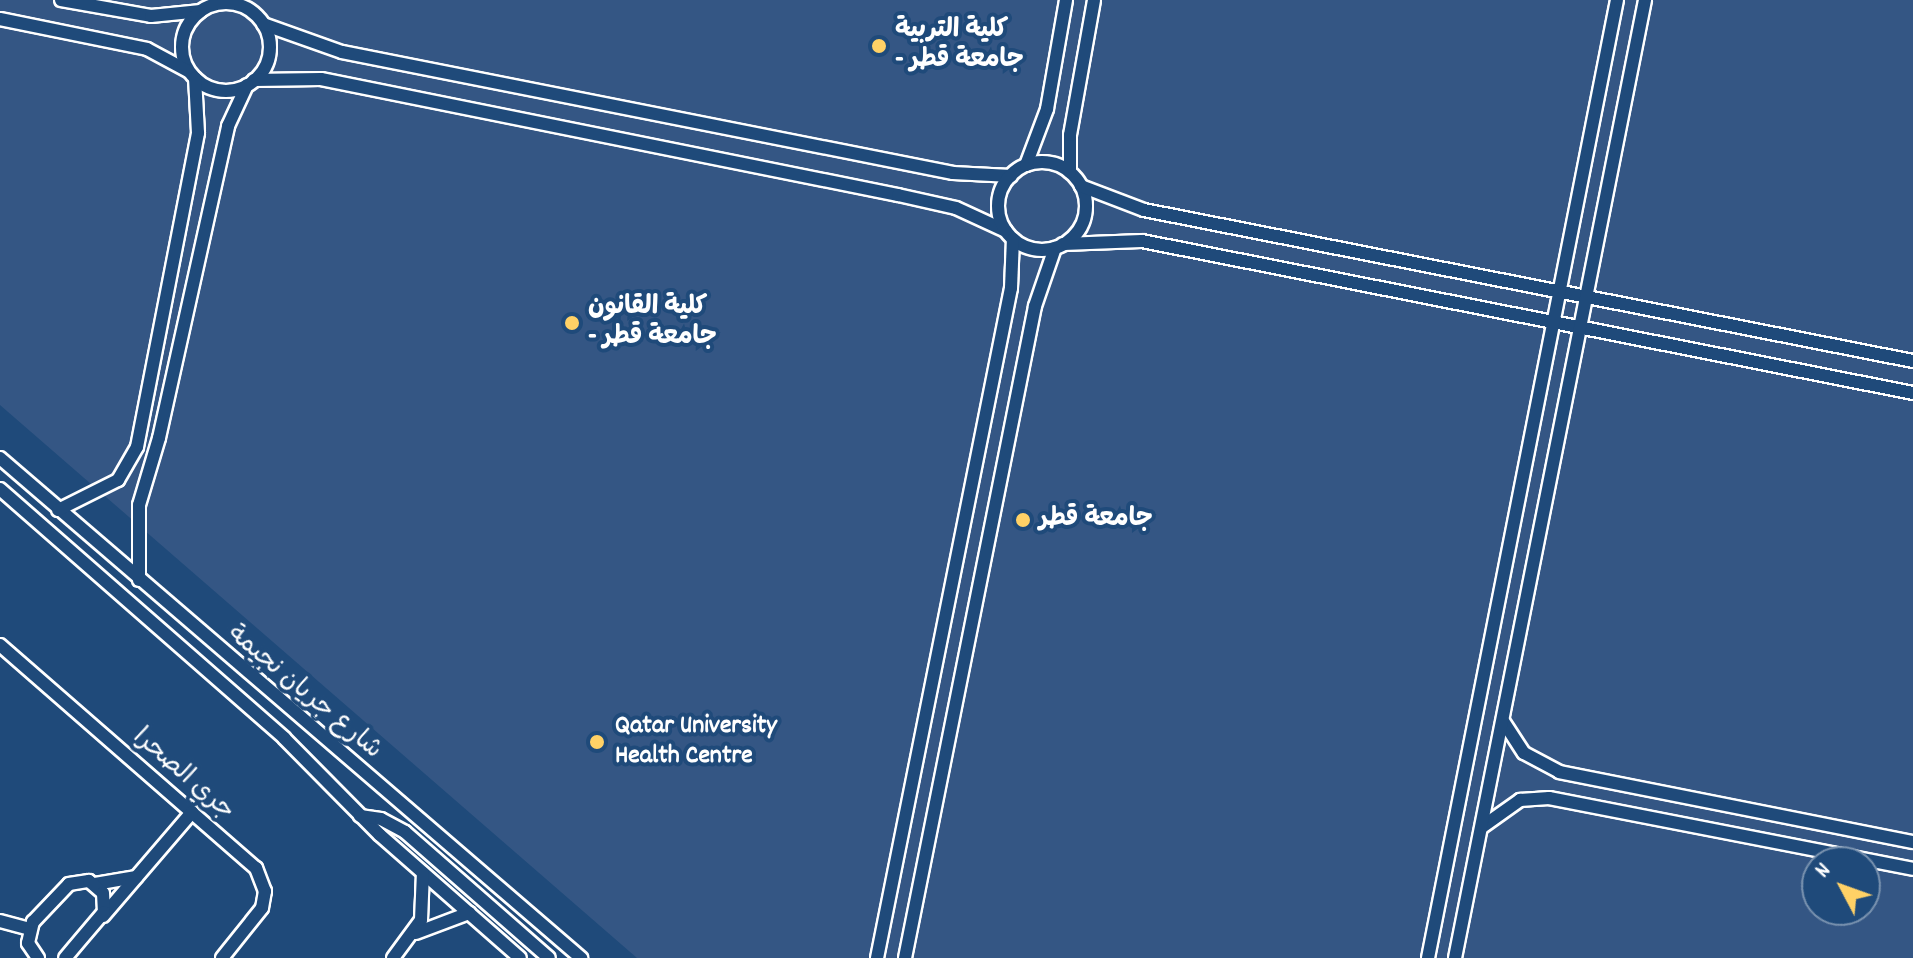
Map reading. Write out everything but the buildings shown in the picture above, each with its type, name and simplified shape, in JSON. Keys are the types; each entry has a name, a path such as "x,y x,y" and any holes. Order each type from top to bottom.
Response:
{"street":[{"path":"61,0 151,16 231,4 260,20 342,52 953,173 1011,176"},
{"path":"139,580 139,505 191,296 228,126 251,82 268,58 256,0"},
{"path":"877,958 1013,276 1010,235 999,203 1011,176 1026,165 1047,109 1066,0"},
{"path":"1070,172 1072,125 1094,0"},
{"path":"1428,958 1617,0"},
{"path":"1455,958 1645,0"},
{"path":"58,510 104,490 133,458 169,293 198,133 192,75 183,53 184,34 208,6"},
{"path":"0,19 147,49 220,90 251,82 321,79 898,195 956,208 1010,235 1028,248 1142,241 1913,393"},
{"path":"905,958 1035,306 1059,246 1082,223 1086,205 1081,186 1070,172 1053,164 1026,165"},
{"path":"1081,186 1144,210 1913,361"},
{"path":"177,241 201,245"},
{"path":"169,293 191,296"},
{"path":"991,392 1019,396"},
{"name":"شارع جريان نجيمة","path":"0,458 581,958"},
{"name":"شارع جريان نجيمة","path":"0,489 292,745 360,816 520,958"},
{"path":"1492,631 1520,636"},
{"name":"جري الصحرا","path":"0,645 250,862 264,883 258,916 222,958"},
{"path":"1503,721 1524,753 1559,772 1913,842"},
{"path":"1482,827 1520,800 1549,798 1913,869"},
{"path":"65,958 192,812"},
{"path":"360,816 381,819 405,832 549,958"},
{"path":"413,935 424,909 423,873"},
{"path":"892,873 919,879"},
{"path":"38,958 28,943 29,929 69,884 95,884 136,877"},
{"path":"95,884 105,899 101,918"},
{"path":"393,958 413,935 436,921 469,913"},
{"path":"0,921 29,929"}],"shaded area":[{"name":"جامعة قطر","path":"0,0 1913,0 1913,958 637,958 0,405"}],"place":[{"name":"كلية التربية - جامعة قطر","path":"879,46"},
{"name":"كلية القانون - جامعة قطر","path":"572,323"},
{"name":"جامعة قطر","path":"1023,520"},
{"name":"Qatar University Health Centre","path":"597,742"}]}
